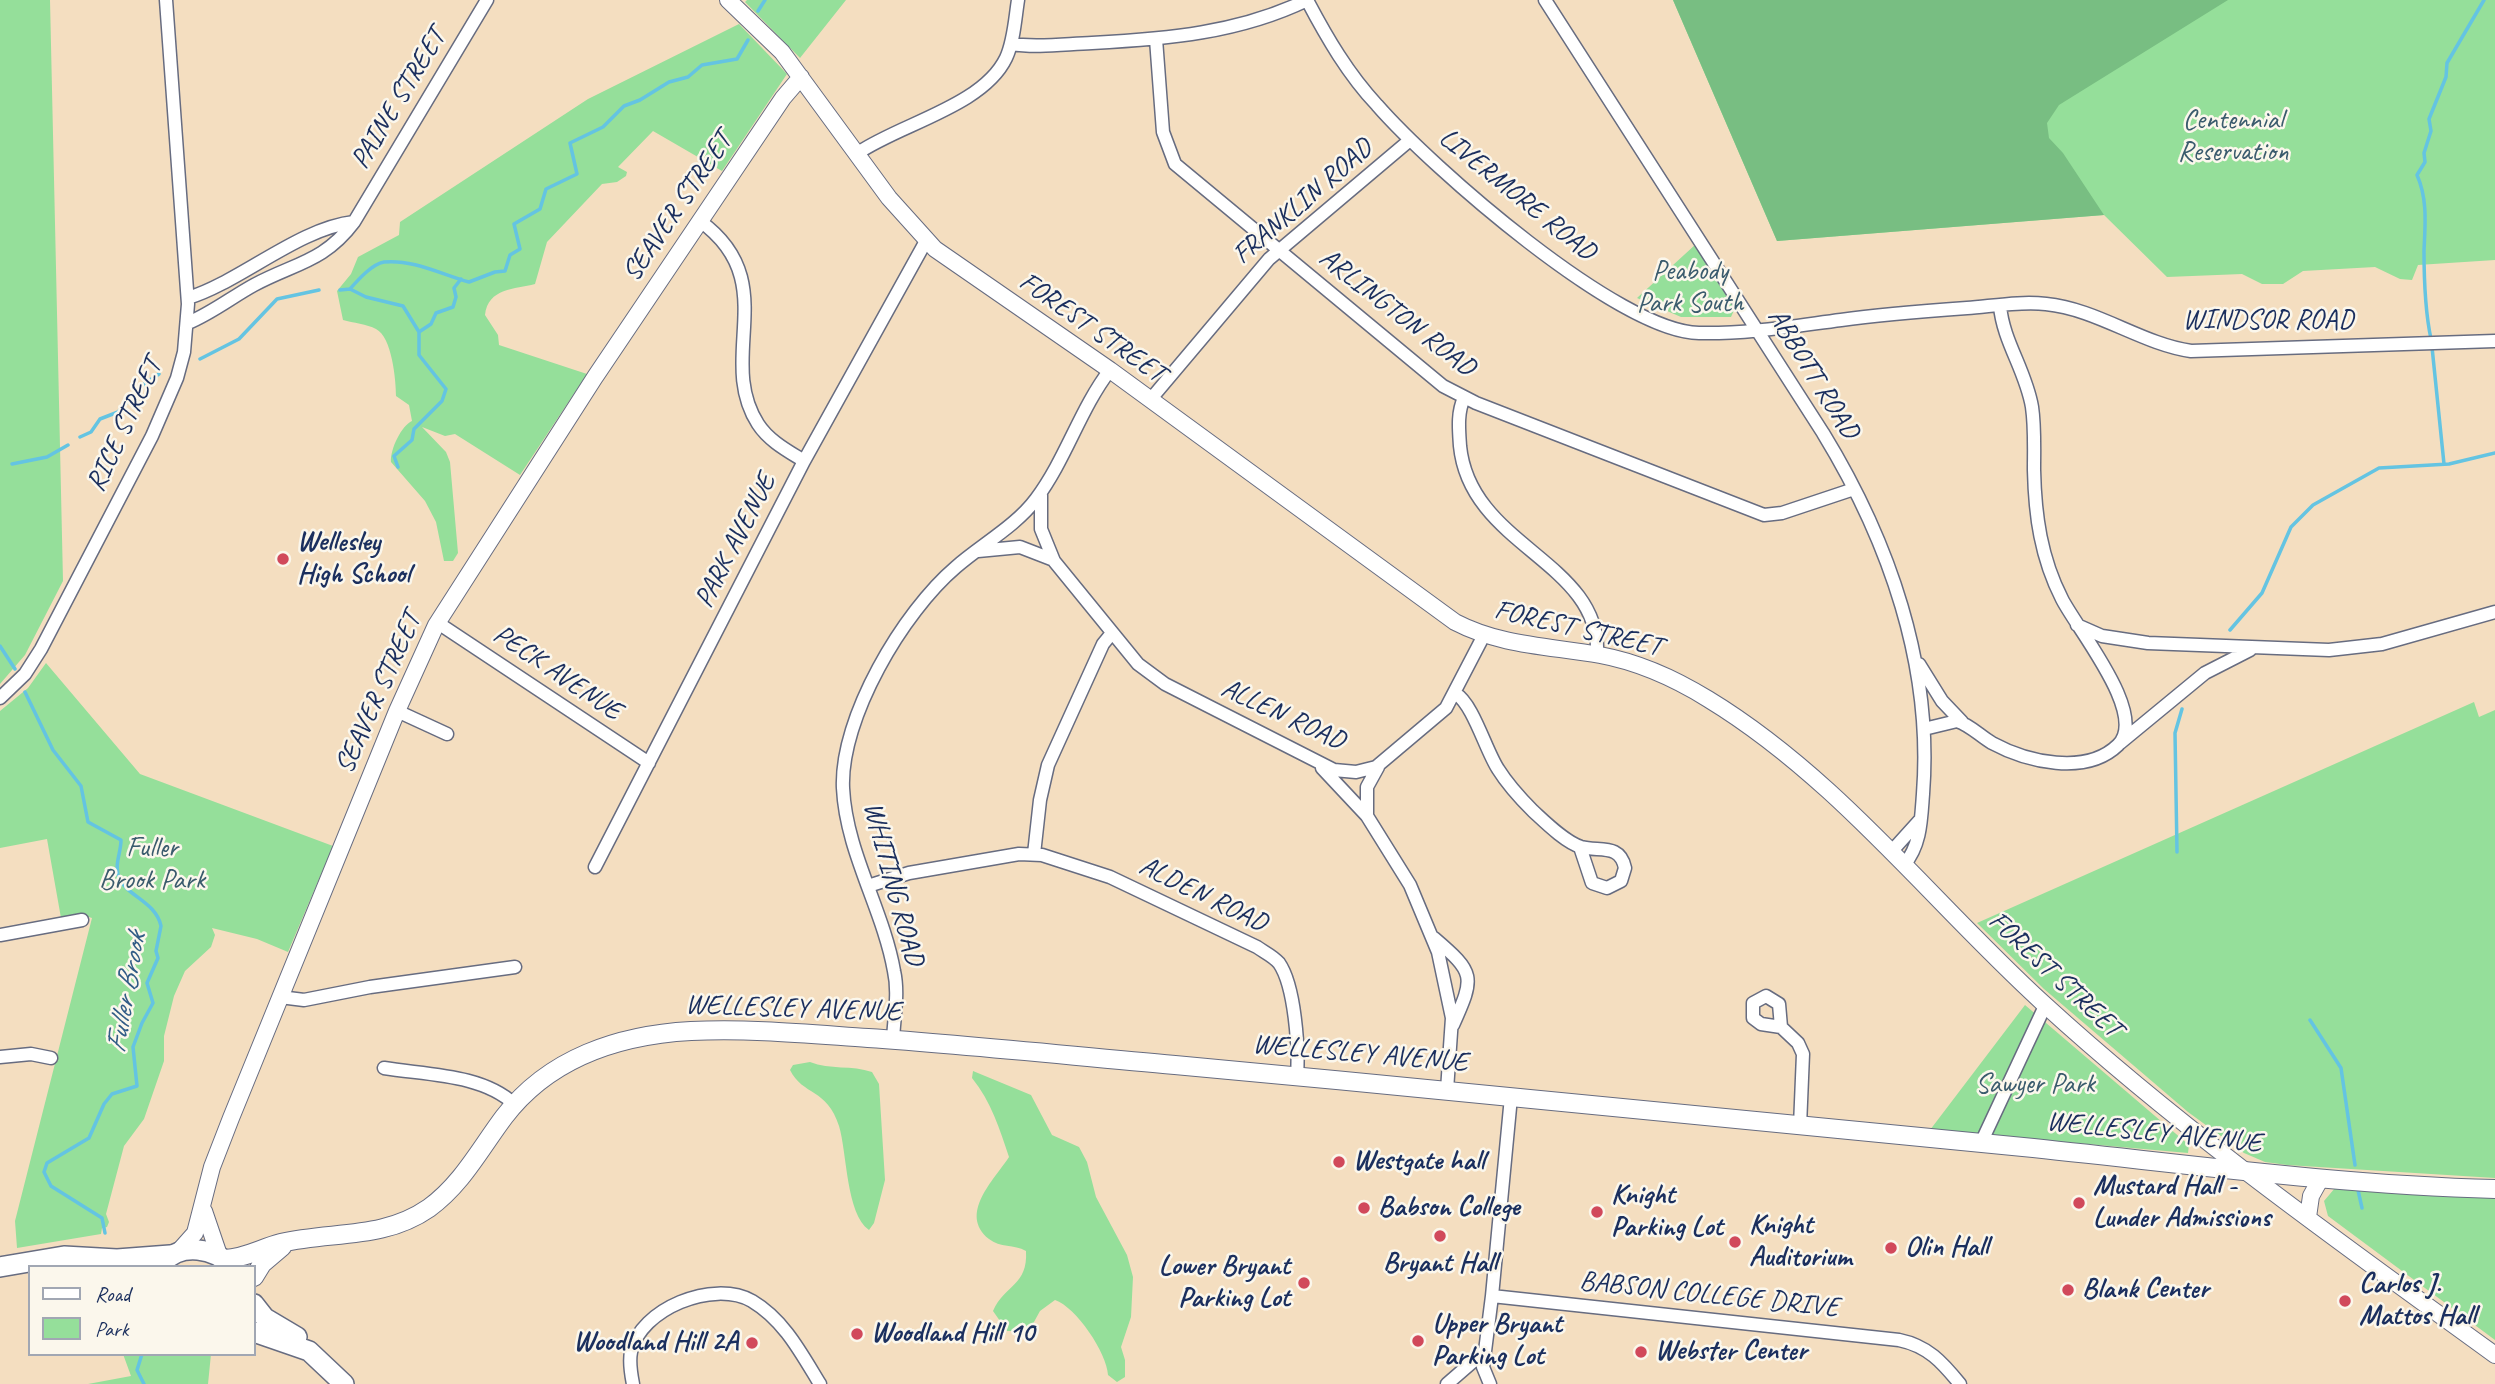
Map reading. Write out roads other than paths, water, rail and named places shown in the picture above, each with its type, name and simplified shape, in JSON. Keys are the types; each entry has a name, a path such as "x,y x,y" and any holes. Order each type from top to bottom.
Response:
{"main road":[{"name":"WELLESLEY AVENUE","path":"225,1260 246,1257 273,1245 292,1241 366,1234 398,1225 425,1211 458,1181 514,1104 540,1080 571,1061 599,1048 640,1036 722,1031 893,1040 1297,1076 2321,1178 2495,1189"},
{"path":"256,1274 269,1257 292,1241"},
{"path":"0,1266 64,1256 170,1258 201,1250 225,1260"},
{"path":"103,1258 125,1265"},
{"path":"256,1307 265,1318 301,1340 309,1352 344,1384"},
{"path":"256,1333 309,1352"}],"street":[{"name":"RICE STREET","path":"0,698 20,681 41,649 152,436 180,368 188,323 188,298 166,0"},
{"name":"PAINE STREET","path":"188,323 253,285 327,251 354,222 486,0"},
{"name":"FOREST STREET","path":"728,0 775,44 802,77 895,205 926,240 956,265 1110,370 1437,611 1484,635 1522,645 1597,655 1659,673 1732,714 1811,776 2045,1006 2238,1168 2495,1355"},
{"path":"858,153 972,93 996,73 1011,44 1018,0"},
{"path":"1011,44 1156,39 1239,25 1307,0"},
{"name":"LIVERMORE ROAD","path":"1307,0 1348,70 1409,140 1477,200 1550,257 1639,316 1662,327 1687,332 1757,330"},
{"name":"ABBOTT ROAD","path":"1545,0 1823,433 1854,489 1891,576 1913,649 1924,729 1921,817 1916,847 1904,865"},
{"name":"ARLINGTON ROAD","path":"1156,39 1162,120 1170,157 1186,175 1434,379 1464,398 1764,515 1782,513 1854,489"},
{"name":"SEAVER STREET","path":"170,1258 195,1233 216,1156 397,711 438,623 588,387 783,98 802,77"},
{"name":"FRANKLIN ROAD","path":"1150,400 1251,278 1278,251 1409,140"},
{"path":"700,221 726,246 743,281 744,374 755,418 770,438 804,461"},
{"path":"188,298 206,292 274,254 333,227 354,222"},
{"name":"PARK AVENUE","path":"595,867 804,461 926,240"},
{"name":"WINDSOR ROAD","path":"1757,330 1883,314 2055,305 2172,347 2191,351 2495,341"},
{"path":"2000,306 2004,327 2032,408 2034,489 2042,545 2056,587 2123,703 2127,722 2118,745"},
{"name":"WHITING ROAD","path":"893,1040 895,975 844,801 843,771 851,729 872,682 914,614 940,581 1031,505 1110,370"},
{"path":"1464,398 1459,437 1463,467 1471,489 1488,513 1579,596 1594,623 1597,655"},
{"name":"ALLEN ROAD","path":"1041,491 1041,529 1054,561 1138,664 1165,684 1317,763 1350,772 1380,765"},
{"name":"ALLEN ROAD","path":"974,552 1002,546 1020,547 1042,553 1054,561"},
{"path":"2077,625 2102,636 2134,642 2253,648 2357,648 2395,641 2495,612"},
{"name":"PECK AVENUE","path":"438,623 649,763"},
{"path":"868,887 909,873 1034,854 1040,800 1048,765 1103,644 1112,633"},
{"path":"1367,816 1367,787 1380,765 1446,708 1456,694 1484,635"},
{"path":"1913,649 1927,678 1962,722 2007,750 2042,761 2091,759 2118,745 2205,673 2253,648"},
{"path":"1456,694 1466,703 1493,761 1511,787 1537,814 1580,846"},
{"path":"397,711 447,734"},
{"path":"1924,729 1946,721 1962,722"},
{"path":"1317,763 1367,816 1401,869 1434,938 1452,1027 1447,1090"},
{"path":"1891,852 1909,835 1921,817"},
{"name":"ALDEN ROAD","path":"1034,854 1063,860 1110,877 1257,947 1275,959 1287,984 1297,1051 1297,1076"},
{"path":"0,934 82,920"},
{"path":"1434,938 1463,963 1468,974 1467,992 1452,1027"},
{"path":"280,997 304,1000 370,987 515,967"},
{"path":"1981,1143 2045,1006"},
{"path":"1781,1027 1798,1043 1804,1054 1800,1126"},
{"path":"0,1057 31,1054 51,1058"},
{"path":"384,1068 474,1083 497,1092 514,1104"},
{"path":"1490,1384 1483,1367 1511,1097"},
{"path":"2308,1217 2311,1196 2321,1178"},
{"name":"SEAVER STREET","path":"204,1199 207,1228 225,1260"},
{"path":"633,1384 632,1350 641,1332 684,1298 705,1292 727,1293 750,1300 770,1314 789,1335 820,1384"},
{"name":"BABSON COLLEGE DRIVE","path":"1492,1296 1899,1340 1914,1343 1934,1354 1960,1384"},
{"path":"1447,1384 1485,1351"}],"waterway":[{"path":"758,11 765,0"},
{"path":"2431,339 2425,284 2424,203 2417,175 2425,162 2424,153 2431,131 2429,119 2446,77 2447,63 2484,0"},
{"path":"340,290 350,289 370,269 384,262 417,265 469,282 505,271 510,255 520,249 514,224 540,209 546,189 577,174 570,143 603,127 624,106 640,100 669,82 688,77 702,65 737,59 748,40"},
{"path":"398,467 394,456 412,440 414,429 442,401 446,389 419,355 419,332 431,324 436,313 453,307 456,297 454,288 461,279"},
{"path":"350,289 366,297 403,306 419,332"},
{"path":"200,359 239,339 277,299 319,290"},
{"path":"2432,347 2444,464"},
{"path":"80,437 91,432 100,419 118,412 144,384 159,374"},
{"path":"12,464 47,457 68,445"},
{"path":"2230,630 2262,593 2291,527 2313,505 2379,468 2449,464 2495,453"},
{"name":"Fuller Brook","path":"0,646 15,669"},
{"name":"Fuller Brook","path":"25,692 53,750 81,786 88,822 121,840 117,863 119,878 128,890 148,905 161,926 156,951 158,958 147,983 153,1003 133,1047 137,1086 112,1094 104,1104 89,1138 47,1163 44,1172 51,1186 102,1218 105,1233"},
{"path":"2177,852 2175,733 2182,709"},
{"path":"2310,1020 2341,1068 2355,1165"},
{"path":"2358,1190 2362,1208"},
{"name":"Fuller Brook","path":"141,1356 137,1370 144,1384"}],"place":[{"name":"Wellesley High School","path":"283,559"},
{"name":"Westgate hall","path":"1339,1162"},
{"name":"Mustard Hall - Lunder Admissions","path":"2079,1203"},
{"name":"Babson College","path":"1364,1208"},
{"name":"Knight Parking Lot","path":"1597,1212"},
{"name":"Bryant Hall","path":"1440,1236"},
{"name":"Knight Auditorium","path":"1735,1242"},
{"name":"Olin Hall","path":"1891,1248"},
{"name":"Lower Bryant Parking Lot","path":"1304,1283"},
{"name":"Blank Center","path":"2068,1290"},
{"name":"Carlos J. Mattos Hall","path":"2345,1301"},
{"name":"Woodland Hill 10","path":"857,1334"},
{"name":"Upper Bryant Parking Lot","path":"1418,1341"},
{"name":"Woodland Hill 2A","path":"752,1343"},
{"name":"Webster Center","path":"1641,1352"}],"park label":[{"name":"Centennial Reservation","path":"2233,137"},
{"name":"Peabody Park South","path":"1690,288"},
{"name":"Fuller Brook Park","path":"152,865"},
{"name":"Sawyer Park","path":"2035,1085"}]}
